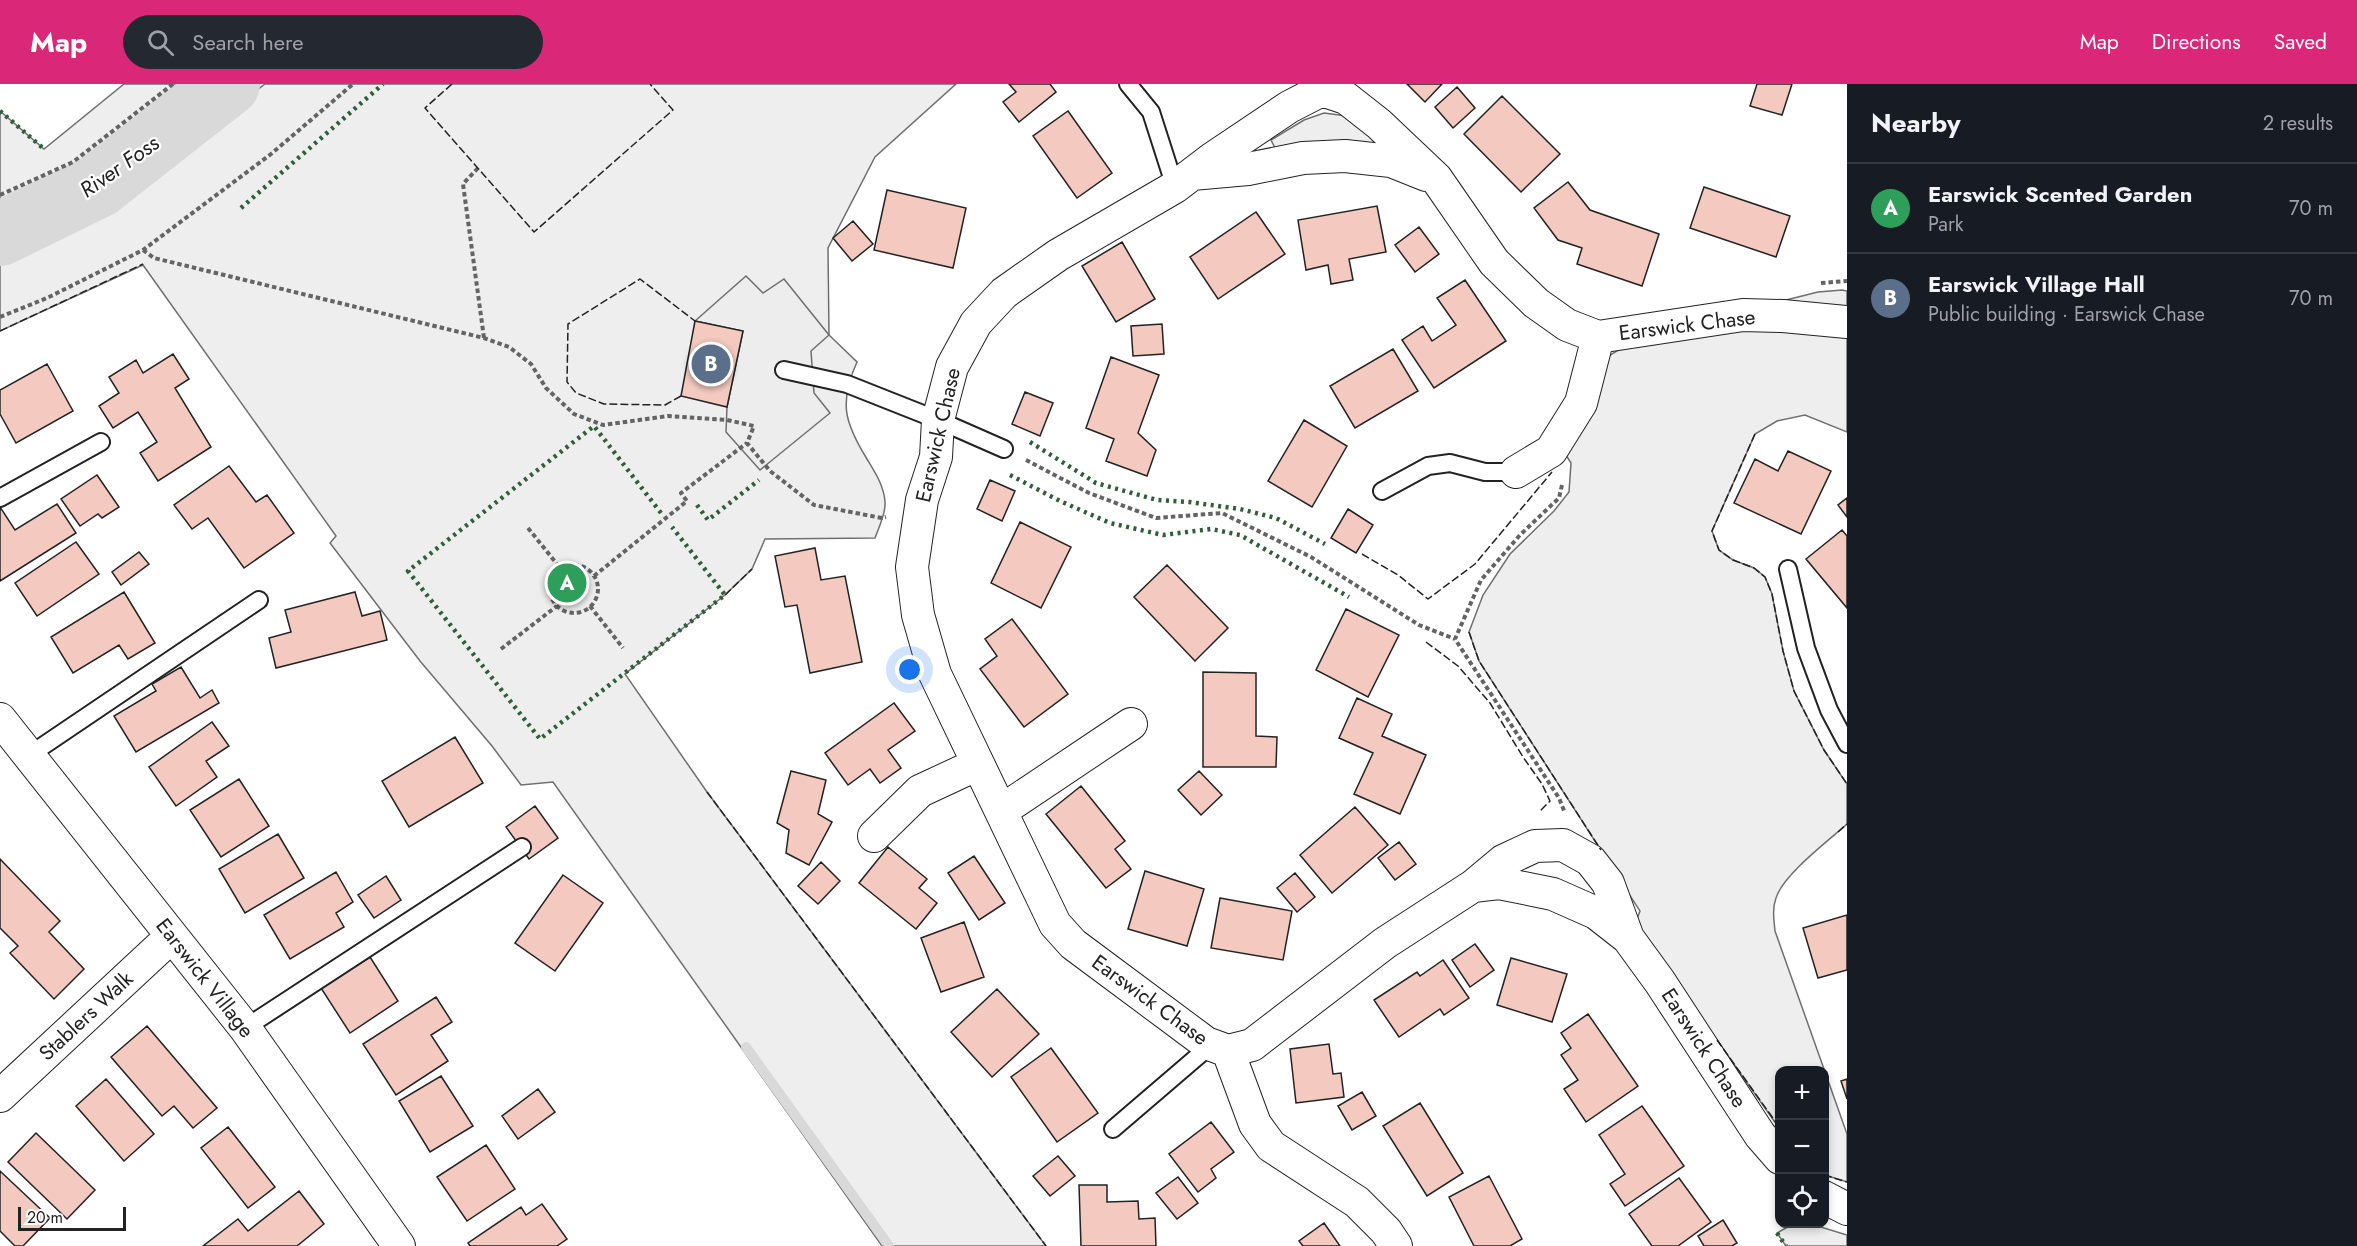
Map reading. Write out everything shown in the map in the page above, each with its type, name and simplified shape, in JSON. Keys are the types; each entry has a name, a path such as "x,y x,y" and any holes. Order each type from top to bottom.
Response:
{"street":[{"name":"Earswick Chase","path":"1628,938 1608,883 1590,860 1563,845 1535,846 1503,861 1473,886 1385,943 1252,1045 1220,1048 1149,1002 1073,944 1055,924 935,674 918,615 912,567 922,500 936,457 938,420 952,367 976,323 1004,293 1058,255 1183,181 1289,106 1322,90 1347,98 1379,124 1436,178 1494,262 1536,303 1567,325 1598,337 1743,315 1847,322"},
{"name":"Earswick Chase","path":"1183,181 1303,158 1345,156 1391,161 1436,178"},
{"name":"Earswick Chase","path":"1516,472 1551,451 1581,403 1598,337"},
{"name":"Earswick Village","path":"0,719 27,756 245,1028 399,1246"},
{"path":"1001,811 1131,724"},
{"path":"874,836 920,791 978,764"},
{"name":"Earswick Chase","path":"1473,886 1499,883 1553,894 1596,913 1628,938 1660,982 1760,1135 1775,1153"},
{"name":"Stablers Walk","path":"0,1096 172,936"},
{"path":"1220,1048 1255,1124 1271,1146 1357,1202 1386,1231 1396,1246"},
{"path":"1829,1200 1847,1209"}],"lane":[{"path":"1128,84 1151,112 1183,181"},
{"path":"784,370 847,384 1004,449"},
{"path":"0,498 101,442"},
{"name":"Earswick Chase","path":"1382,491 1428,466 1450,463 1485,472 1516,472"},
{"path":"1788,569 1806,648 1829,710 1847,744"},
{"path":"27,756 259,600"},
{"path":"245,1028 522,848"},
{"path":"1113,1129 1220,1048"}],"path":[{"path":"0,195 73,162 173,84"},
{"path":"0,317 48,298 143,250 272,154 353,84"},
{"path":"478,168 463,184 484,338"},
{"path":"143,250 154,258 484,338 509,347 531,364 546,388 574,414 603,425 668,416 727,420 754,426 747,443 681,494 687,501 594,576"},
{"path":"747,443 770,471 814,505 882,518 922,500"},
{"path":"1004,449 1089,493 1156,518 1222,513 1311,557 1419,624 1455,639 1559,798 1568,821 1563,845"},
{"path":"1455,639 1481,580 1520,535 1559,498 1565,468 1551,451"},
{"path":"528,528 561,568"},
{"path":"581,566 594,576 598,590 590,606 583,611 571,613 557,606 551,595 550,586 561,568 581,566"},
{"path":"501,649 557,606"},
{"path":"590,606 623,648"}],"shaded area":[{"path":"124,84 191,84 78,170 0,208 0,111 44,149"},
{"path":"265,84 956,84 875,157 828,248 829,335 857,362 851,376 846,401 849,423 859,446 879,479 885,502 882,520 875,538 765,539 752,569 725,595 625,674 707,792 1046,1246 882,1246 553,782 521,785 492,746 420,661 330,543 336,536 143,265 0,331 0,251 106,204"},
{"path":"1324,113 1347,116 1378,143 1276,150 1271,140 1304,120"},
{"path":"746,276 763,293 784,279 829,335 811,351 814,393 830,413 760,470 726,432 727,407 743,331 695,321"},
{"path":"1847,291 1847,309 1837,313 1786,300 1818,292"},
{"path":"1740,326 1847,336 1847,432 1805,415 1777,421 1755,434 1712,531 1719,550 1733,560 1754,568 1765,577 1772,594 1783,651 1794,691 1824,750 1847,784 1847,824 1787,879 1780,889 1774,906 1775,931 1823,1066 1775,1066 1775,1122 1635,924 1640,911 1479,661 1469,632 1483,595 1510,554 1554,511 1569,492 1571,463 1564,452 1607,357 1620,349"},
{"path":"1829,1083 1847,1134 1847,1182 1829,1176"},
{"path":"1786,1228 1824,1228 1847,1235 1847,1246 1786,1246 1777,1233"}],"building":[{"path":"1009,84 1050,84 1056,92 1019,122 1003,102 1016,92"},
{"path":"1407,84 1442,84 1425,102"},
{"path":"1757,84 1792,84 1782,115 1750,106"},
{"path":"1457,87 1475,108 1453,128 1435,107"},
{"path":"1502,96 1560,154 1521,192 1464,134"},
{"path":"1068,111 1112,173 1077,198 1033,136"},
{"path":"1568,182 1590,210 1659,234 1642,286 1577,264 1582,248 1558,240 1534,208"},
{"path":"1704,187 1790,216 1776,257 1690,228"},
{"path":"887,190 966,208 953,268 874,250"},
{"path":"1377,206 1386,252 1349,259 1353,280 1331,284 1328,265 1306,270 1298,220"},
{"path":"1256,212 1285,254 1218,299 1190,257"},
{"path":"853,221 873,244 852,261 833,238"},
{"path":"1419,227 1439,254 1415,272 1395,245"},
{"path":"1122,242 1155,299 1116,322 1082,266"},
{"path":"1465,280 1506,341 1434,388 1402,340 1423,326 1432,341 1456,325 1437,298"},
{"path":"695,321 743,331 727,407 681,396"},
{"path":"1162,324 1164,354 1133,356 1131,326"},
{"path":"1393,349 1418,391 1355,428 1330,386"},
{"path":"173,354 189,379 175,388 211,447 158,481 140,453 157,442 138,412 113,428 99,406 119,393 109,377 136,360 143,373"},
{"path":"1111,357 1159,375 1138,433 1156,450 1147,476 1106,461 1114,439 1086,428"},
{"path":"47,364 73,411 16,443 0,414 0,390"},
{"path":"1025,392 1053,403 1040,436 1012,424"},
{"path":"1304,420 1347,446 1312,507 1268,481"},
{"path":"1788,451 1831,471 1801,534 1734,503 1755,459 1778,471"},
{"path":"229,466 256,502 267,495 294,533 244,568 208,518 192,529 174,505"},
{"path":"97,475 119,507 102,518 98,514 80,526 61,499"},
{"path":"990,480 1015,491 1002,521 977,509"},
{"path":"1847,498 1847,517 1838,505"},
{"path":"57,504 76,533 0,581 0,507 15,530"},
{"path":"1348,509 1373,525 1356,553 1331,538"},
{"path":"1020,522 1071,547 1041,608 991,583"},
{"path":"1842,530 1847,536 1847,608 1806,559"},
{"path":"76,542 99,574 37,616 15,583"},
{"path":"815,548 821,580 845,576 862,662 810,673 797,605 785,607 775,556"},
{"path":"139,552 149,564 121,585 112,572"},
{"path":"1167,565 1228,628 1195,661 1134,597"},
{"path":"124,592 155,643 128,659 119,645 73,673 51,637"},
{"path":"355,592 362,616 380,611 387,640 276,668 269,638 291,632 285,610"},
{"path":"1346,609 1399,635 1368,697 1316,670"},
{"path":"1012,619 1068,694 1024,727 980,669 997,656 985,639"},
{"path":"181,667 200,698 212,690 219,703 136,752 114,716 156,691 152,684"},
{"path":"1203,672 1256,673 1256,736 1277,737 1276,767 1203,767"},
{"path":"1357,698 1392,714 1382,736 1426,755 1400,814 1354,794 1373,753 1339,738"},
{"path":"894,703 915,731 888,750 901,768 880,783 870,769 848,785 825,753"},
{"path":"212,722 229,746 206,761 217,777 176,806 149,767"},
{"path":"455,737 483,783 409,827 382,781"},
{"path":"791,771 826,780 818,814 832,822 809,865 786,853 789,830 777,823"},
{"path":"1199,771 1222,795 1201,815 1178,790"},
{"path":"239,779 269,826 221,857 190,810"},
{"path":"1081,786 1125,841 1115,849 1131,869 1106,888 1046,814"},
{"path":"535,806 558,838 529,859 506,827"},
{"path":"1355,807 1388,845 1332,893 1300,855"},
{"path":"278,834 304,878 245,913 219,869"},
{"path":"1399,842 1416,864 1395,880 1378,858"},
{"path":"888,847 927,879 919,888 937,903 916,929 859,883"},
{"path":"974,856 1005,903 979,920 948,873"},
{"path":"0,859 60,921 49,932 84,969 54,999 10,953 18,946 0,928"},
{"path":"821,862 840,881 818,904 798,886"},
{"path":"1145,871 1204,889 1187,946 1128,929"},
{"path":"336,872 353,902 336,913 344,927 290,959 264,915"},
{"path":"1295,873 1315,897 1297,912 1277,888"},
{"path":"563,875 603,903 555,971 515,943"},
{"path":"386,876 401,900 374,918 358,895"},
{"path":"1220,898 1292,911 1283,960 1211,948"},
{"path":"1847,915 1847,970 1818,978 1803,928"},
{"path":"964,922 984,977 941,992 921,938"},
{"path":"1475,944 1494,970 1470,987 1452,960"},
{"path":"370,957 398,1001 350,1033 321,988"},
{"path":"1511,958 1567,974 1552,1022 1497,1005"},
{"path":"1443,960 1469,998 1444,1015 1440,1009 1399,1037 1374,1000 1417,972 1420,976"},
{"path":"997,989 1039,1034 992,1077 951,1032"},
{"path":"436,997 452,1022 431,1035 448,1061 396,1095 363,1044"},
{"path":"1588,1014 1638,1086 1586,1122 1564,1089 1578,1080 1561,1055 1571,1048 1561,1033"},
{"path":"147,1026 217,1108 193,1128 174,1106 162,1116 111,1057"},
{"path":"1329,1044 1333,1074 1341,1073 1344,1097 1296,1103 1290,1049"},
{"path":"1051,1048 1098,1113 1057,1142 1011,1077"},
{"path":"441,1076 473,1126 430,1152 399,1101"},
{"path":"106,1079 154,1134 124,1161 76,1106"},
{"path":"1847,1079 1847,1099 1841,1081"},
{"path":"538,1089 555,1112 518,1139 502,1116"},
{"path":"1362,1092 1376,1116 1352,1130 1338,1106"},
{"path":"1420,1103 1463,1173 1427,1196 1383,1126"},
{"path":"1642,1106 1684,1166 1625,1206 1610,1184 1625,1174 1599,1135"},
{"path":"1211,1122 1234,1152 1211,1169 1216,1178 1198,1192 1169,1154"},
{"path":"228,1127 275,1187 248,1208 201,1148"},
{"path":"36,1133 95,1190 67,1219 8,1162"},
{"path":"486,1145 515,1189 467,1221 437,1177"},
{"path":"1058,1156 1075,1176 1050,1196 1033,1176"},
{"path":"0,1171 50,1218 23,1246 15,1246 0,1231"},
{"path":"1489,1176 1522,1239 1510,1246 1474,1246 1449,1197"},
{"path":"1178,1177 1198,1203 1177,1219 1156,1193"},
{"path":"1679,1178 1711,1222 1678,1246 1652,1246 1629,1214"},
{"path":"1079,1185 1107,1185 1107,1202 1138,1201 1139,1219 1155,1218 1156,1246 1081,1246"},
{"path":"299,1191 324,1224 297,1246 203,1246 238,1219 248,1231"},
{"path":"542,1204 567,1239 557,1246 470,1246 468,1243 521,1207 526,1215"},
{"path":"1723,1220 1737,1243 1732,1246 1704,1246 1698,1236"},
{"path":"1324,1223 1340,1246 1303,1246 1299,1241"}],"waterway":[{"name":"River Foss","path":"0,234 98,186 228,84"},
{"path":"98,186 107,199"},
{"path":"746,1047 889,1246"}],"hedge":[{"path":"241,208 383,84"},
{"path":"0,111 44,149"},
{"path":"661,513 594,426 408,571 540,739 725,595 672,527"},
{"path":"1030,442 1096,483 1157,500 1240,509 1276,518 1325,544"},
{"path":"1010,475 1060,501 1110,523 1163,535 1211,529 1240,535 1349,597"},
{"path":"697,505 708,520 759,480"},
{"path":"1777,1233 1786,1246"}],"fence":[{"path":"452,84 425,108 534,232 673,110 650,84"},
{"path":"0,331 143,264"},
{"path":"681,396 665,405 604,404 576,393 567,382 568,324 640,279 695,321"},
{"path":"1755,434 1712,531 1719,550 1733,560 1754,568 1765,577 1772,594 1783,651 1794,691 1824,750 1847,784"},
{"path":"1362,554 1398,575 1428,599 1475,564 1552,472"},
{"path":"725,595 752,569"},
{"path":"1469,632 1479,661 1601,850"},
{"path":"1426,642 1458,666 1490,703 1542,784 1550,801 1540,811"},
{"path":"707,792 1046,1246"},
{"path":"1838,832 1847,824"},
{"path":"1717,1040 1775,1121"},
{"path":"1829,1177 1847,1182"}],"place":[{"name":"Earswick Village Hall","path":"711,364"},
{"name":"Earswick Scented Garden","path":"567,583"}]}
